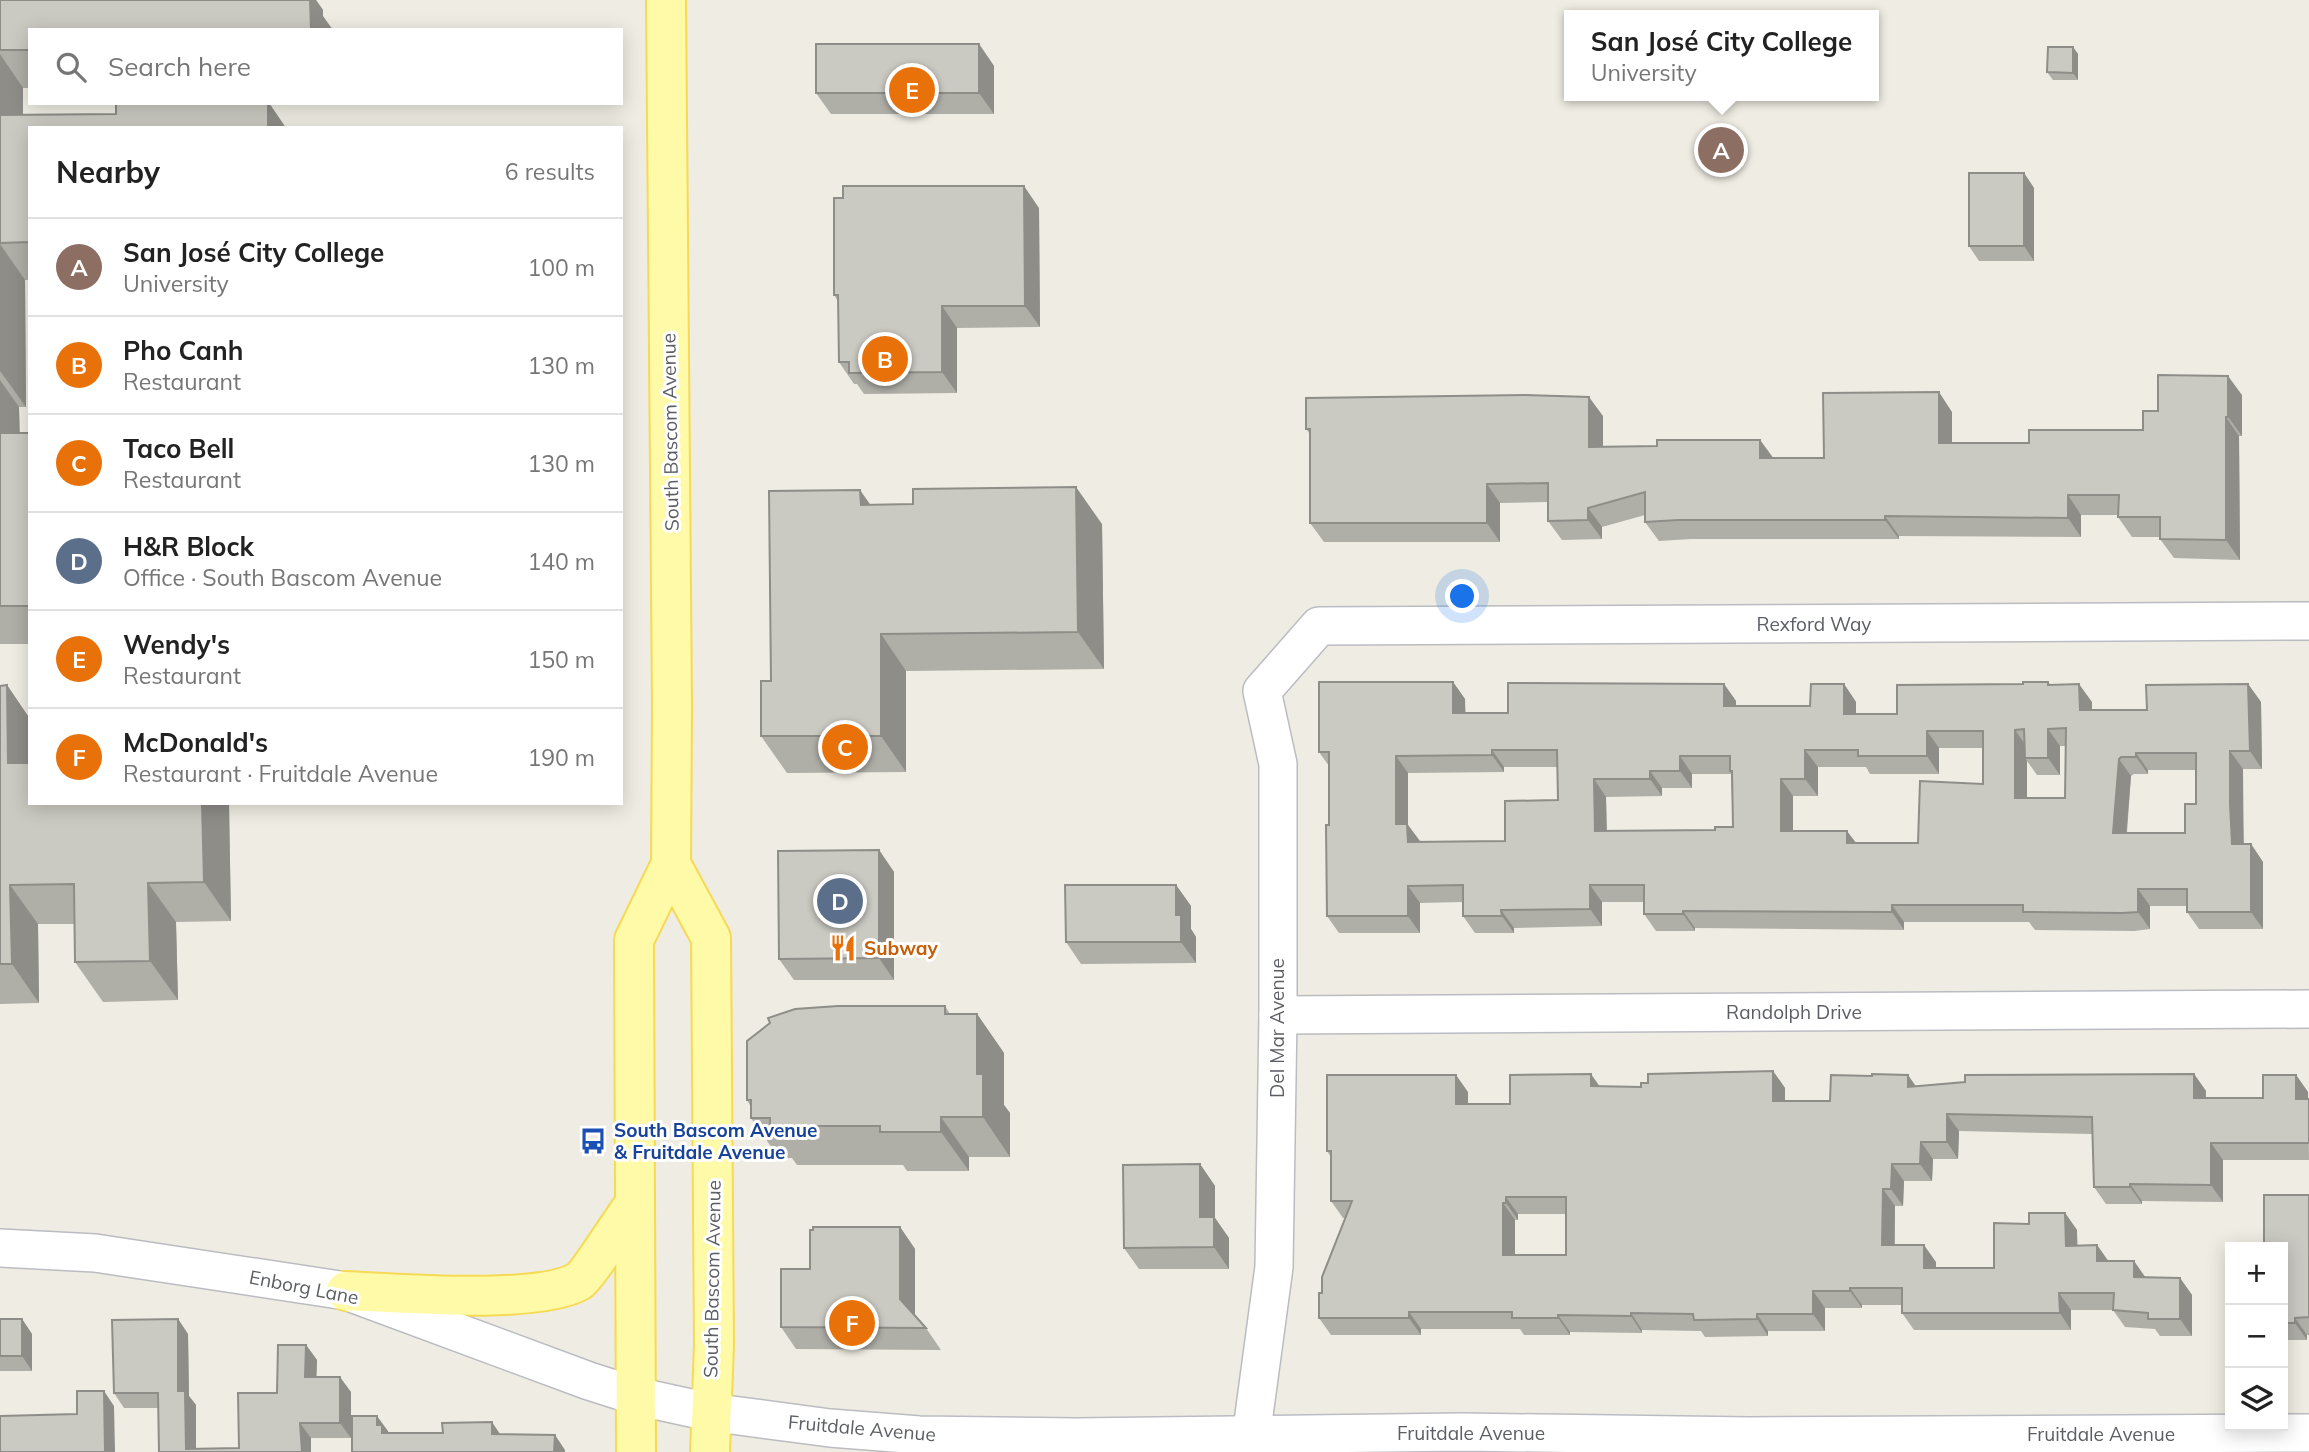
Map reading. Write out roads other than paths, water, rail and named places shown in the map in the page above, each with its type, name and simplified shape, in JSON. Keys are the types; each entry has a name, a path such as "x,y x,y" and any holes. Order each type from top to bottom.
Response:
{"main road":[{"name":"South Bascom Avenue","path":"636,1452 634,940 671,864 666,0"},
{"name":"South Bascom Avenue","path":"671,864 711,939 714,1345 709,1412 710,1452"},
{"path":"346,1292 491,1295 540,1293 580,1280 635,1203"}],"street":[{"name":"Rexford Way","path":"1319,625 2309,621"},
{"name":"Del Mar Avenue","path":"1251,1442 1274,1267 1278,1015 1278,764 1262,691 1319,625"},
{"name":"Randolph Drive","path":"1278,1015 2309,1009"},
{"name":"Enborg Lane","path":"0,1248 95,1253 346,1292 635,1396"},
{"name":"Fruitdale Avenue","path":"635,1396 709,1412 830,1428 919,1434 1151,1437 1251,1442 1462,1432 1937,1436 2309,1433"}],"place":[{"name":"Wendy's","path":"912,90"},
{"name":"San José City College","path":"1721,150"},
{"name":"Pho Canh","path":"885,359"},
{"name":"Taco Bell","path":"845,747"},
{"name":"H&R Block","path":"840,901"},
{"name":"Subway","path":"843,948"},
{"name":"South Bascom Avenue & Fruitdale Avenue","path":"593,1141"},
{"name":"McDonald's","path":"852,1323"}]}
